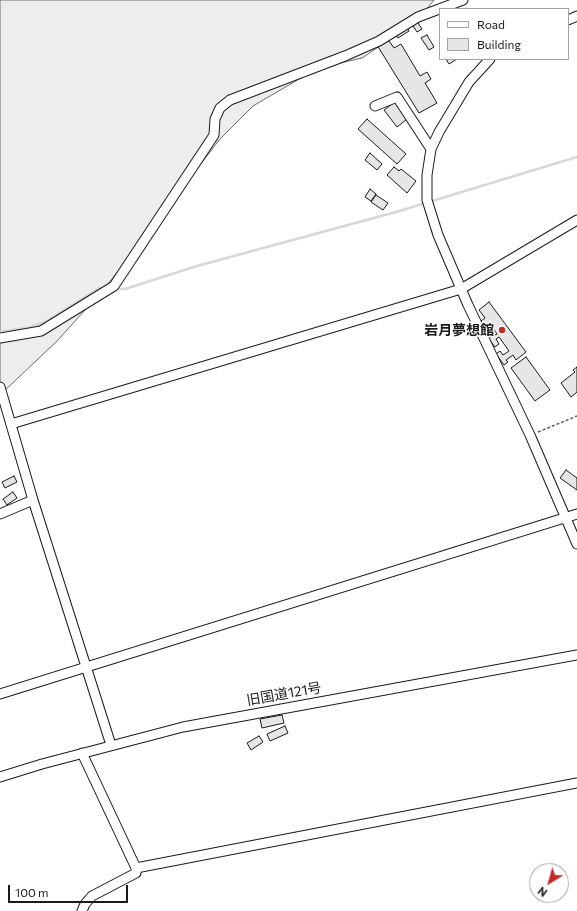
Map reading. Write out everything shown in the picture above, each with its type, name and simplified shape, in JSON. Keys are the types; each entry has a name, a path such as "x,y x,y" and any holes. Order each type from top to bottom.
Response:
{"street":[{"path":"442,8 463,0"},
{"path":"0,338 41,331 114,286 214,135 215,119 220,108 230,100 345,56 378,41 418,17 439,9"},
{"path":"489,60 468,82 452,107 431,149 427,175 427,200 438,235 461,288 530,435 577,544"},
{"path":"375,106 397,97 431,149"},
{"path":"11,424 461,288 577,220"},
{"path":"0,387 33,500 112,745"},
{"path":"0,514 33,500"},
{"path":"0,694 577,514"},
{"name":"旧国道121号","path":"0,776 183,727 577,655"},
{"path":"82,753 136,868 136,873 133,876 92,896 84,904 82,911"},
{"path":"136,868 577,783"}],"path":[{"path":"530,435 577,416"}],"shaded area":[{"path":"0,0 434,0 417,21 362,58 318,68 253,106 220,139 105,288 57,341 0,395"}],"building":[{"path":"416,20 422,29 417,32 411,23"},
{"path":"404,22 409,31 398,38 393,29"},
{"path":"427,35 434,47 429,50 421,38"},
{"path":"387,38 394,48 401,44 420,76 427,72 431,79 425,83 437,103 419,113 377,45"},
{"path":"447,60 455,60 449,64"},
{"path":"395,102 407,119 397,127 384,110"},
{"path":"367,119 406,154 397,164 358,129"},
{"path":"370,153 382,164 377,170 365,160"},
{"path":"394,167 399,171 401,169 416,181 407,193 387,175"},
{"path":"370,189 376,194 371,201 365,197"},
{"path":"376,195 388,203 383,210 371,202"},
{"name":"岩月夢想館","path":"489,302 526,352 516,360 513,355 506,360 508,362 504,365 496,354 500,351 503,355 509,351 499,337 496,339 499,344 495,347 488,338 497,334 489,323 484,326 481,321 485,318 479,310"},
{"path":"526,357 550,390 535,401 511,368"},
{"path":"577,367 577,392 571,397 561,383 575,372 573,370"},
{"path":"566,470 577,478 577,490 560,478"},
{"path":"14,476 17,482 5,488 2,482"},
{"path":"13,492 17,498 7,505 3,499"},
{"path":"282,715 284,723 262,728 260,719"},
{"path":"285,726 288,733 270,741 267,734"},
{"path":"259,736 263,742 251,750 247,743"}],"waterway":[{"path":"116,289 125,289 197,266 396,212 577,157"},
{"path":"0,332 30,327 47,321 99,288 105,289"}],"place":[{"name":"岩月夢想館","path":"502,330"}]}
